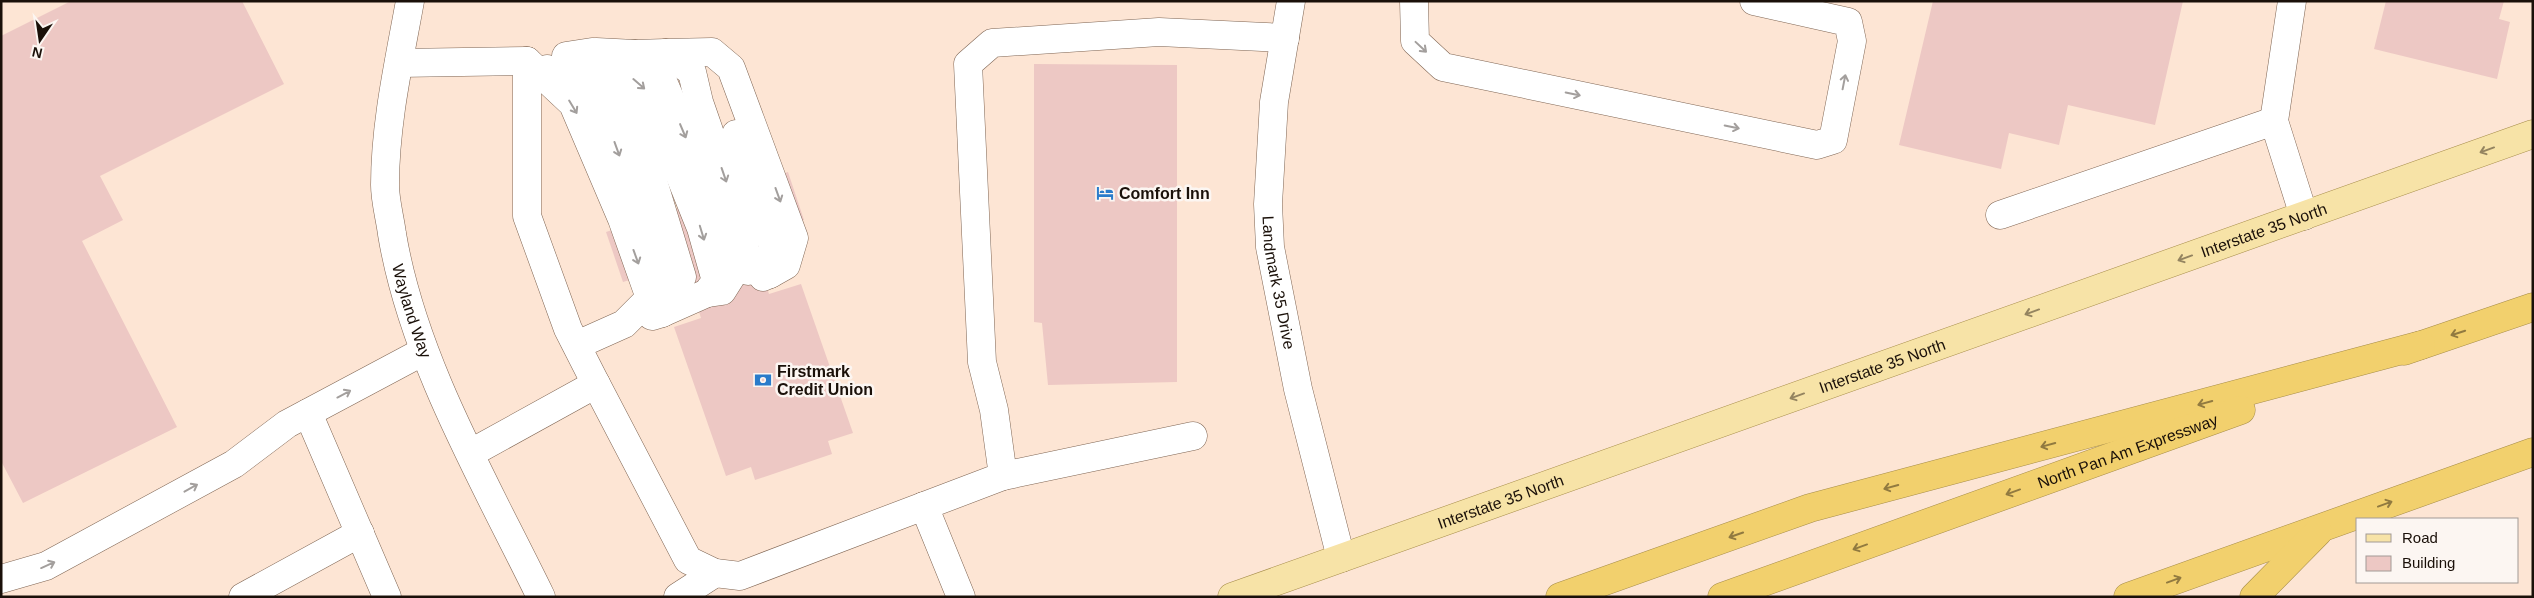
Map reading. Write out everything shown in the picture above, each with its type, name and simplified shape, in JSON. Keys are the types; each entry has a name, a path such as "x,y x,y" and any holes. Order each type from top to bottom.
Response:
{"highway":[{"path":"2495,321 2533,303"},
{"name":"North Pan Am Expressway","path":"1722,597 2421,345 2533,307"},
{"path":"1560,597 1810,508 2421,345"},
{"path":"2128,597 2525,457"},
{"path":"2254,597 2322,527"}],"main road":[{"name":"Interstate 35 North","path":"1232,597 2533,134"}],"street":[{"name":"Wayland Way","path":"410,1 392,97 385,186 398,267 424,351 541,597"},
{"name":"Landmark 35 Drive","path":"1291,1 1274,102 1268,204 1270,247 1298,389 1341,558"},
{"path":"1414,1 1415,41 1443,67 1818,145 1833,140 1852,40 1850,12 1754,1"},
{"path":"2292,1 2274,121 2304,216"},
{"path":"1003,476 994,410 982,362 968,64 992,43 1159,32 1285,38"},
{"path":"399,64 527,61 579,54 666,53 696,60 717,74 773,246 770,274 662,313 624,324 577,345"},
{"path":"666,53 692,72 699,102 737,212 749,268 724,290"},
{"path":"579,54 614,63 645,89 701,228 716,281 724,290"},
{"path":"579,54 598,75 618,92 634,116 685,291 662,313"},
{"path":"636,54 659,72 707,186 734,272 724,290"},
{"path":"527,61 596,92 668,287 662,313"},
{"path":"527,61 573,104 622,219 650,298 624,324"},
{"path":"527,61 527,216 568,329 688,560 715,573 740,576 1003,476 1193,436"},
{"path":"2000,215 2274,121"},
{"path":"1,579 46,566 234,464 287,424 424,351"},
{"path":"471,453 596,384"},
{"path":"308,413 387,597"},
{"path":"924,506 960,597"},
{"path":"243,597 360,533"},
{"path":"678,597 715,573"}],"building":[{"path":"71,1 242,1 284,84 100,176 123,220 82,241 177,427 23,503 1,461 1,36"},
{"path":"1933,1 2183,1 2155,125 2068,105 2059,145 2009,133 2001,169 1899,145"},
{"path":"2386,1 2504,1 2499,19 2510,22 2497,79 2374,49"},
{"name":"Comfort Inn","path":"1034,64 1177,65 1177,382 1048,385 1042,323 1034,322"},
{"name":"Firstmark Credit Union","path":"788,172 804,220 750,238 769,294 801,284 853,433 828,441 832,454 755,480 751,467 726,476 674,327 701,318 683,263 623,282 606,232"}],"place":[{"name":"Comfort Inn","path":"1105,193"},
{"name":"Firstmark Credit Union","path":"763,380"}]}
